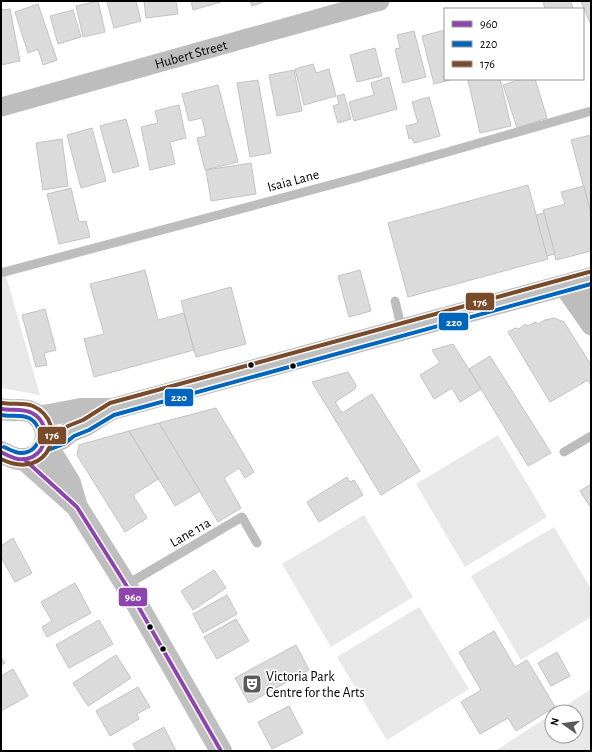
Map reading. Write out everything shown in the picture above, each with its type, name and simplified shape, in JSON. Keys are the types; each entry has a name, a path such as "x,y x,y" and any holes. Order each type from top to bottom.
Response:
{"main road":[{"path":"38,417 81,409 112,409 402,330 581,286"},
{"path":"1,409 8,411 22,410 31,412 38,417 46,433 45,445 40,452 30,458 15,458 1,452"},
{"path":"45,445 61,439 71,431 86,425 112,409"},
{"path":"45,445 70,483 78,507 126,585 221,751"},
{"path":"24,459 78,507"}],"street":[{"name":"Hubert Street","path":"1,107 380,1"},
{"path":"581,286 591,326"}],"lane":[{"name":"Isaia Lane","path":"1,274 360,177 591,111"},
{"path":"395,301 402,330"},
{"path":"564,452 591,436"},
{"name":"Lane 11a","path":"126,585 242,517 257,543"}],"shaded area":[{"path":"6,276 40,395 1,388 1,277"},
{"path":"498,435 547,517 465,567 416,484"},
{"path":"364,515 413,597 331,647 282,564"},
{"path":"554,527 591,589 591,617 521,660 471,576"},
{"path":"419,607 469,689 387,740 337,657"},
{"path":"591,689 591,751 495,751 544,719 544,744 584,744 584,704 568,704"}],"building":[{"path":"98,1 105,32 83,37 76,6"},
{"path":"136,1 141,21 114,28 107,2"},
{"path":"144,1 176,1 178,14 146,18"},
{"path":"191,1 221,1 221,2 193,10"},
{"path":"250,1 266,1 252,6"},
{"path":"543,1 571,1 573,8 545,8"},
{"path":"581,1 591,1 591,25 584,8"},
{"path":"38,4 57,60 43,65 38,49 28,53 15,12"},
{"path":"10,9 20,61 1,65 1,10"},
{"path":"73,10 81,37 58,44 50,16"},
{"path":"444,30 444,80 450,80 434,84 422,36"},
{"path":"414,31 426,77 403,83 395,49 400,48 397,35"},
{"path":"375,48 382,76 357,82 350,55"},
{"path":"313,64 316,73 329,69 336,96 304,105 295,69"},
{"path":"294,70 302,111 277,116 269,75"},
{"path":"389,77 397,109 354,121 349,102 374,95 371,83"},
{"path":"258,80 271,153 250,157 237,83"},
{"path":"468,80 500,80 511,126 480,133"},
{"path":"518,80 535,80 547,118 517,128 503,85"},
{"path":"218,85 238,162 205,170 197,138 206,136 202,118 189,121 182,94"},
{"path":"344,94 351,119 338,123 333,106 339,104 337,96"},
{"path":"429,97 440,136 414,143 412,138 409,139 406,126 418,123 412,102"},
{"path":"179,105 186,138 170,142 175,164 150,170 141,127 158,123 155,111"},
{"path":"126,119 139,166 113,173 100,126"},
{"path":"92,128 106,181 81,188 67,135"},
{"path":"591,135 591,214 571,140"},
{"path":"62,139 68,186 43,190 36,143"},
{"path":"251,163 256,194 211,201 206,170"},
{"path":"528,185 548,259 408,297 388,223"},
{"path":"584,186 591,214 591,251 556,260 543,210 565,204 561,192"},
{"path":"71,188 79,222 86,221 90,237 59,244 47,194"},
{"path":"544,213 555,254 547,256 536,215"},
{"path":"145,270 158,320 184,313 194,350 94,377 84,339 104,334 90,284"},
{"path":"360,270 371,311 349,317 338,276"},
{"path":"231,287 246,344 196,357 181,301"},
{"path":"45,309 56,350 44,353 47,365 36,367 22,315"},
{"path":"554,318 564,322 591,365 591,385 588,380 550,402 508,332 515,328 519,329 525,324 528,326 535,322 538,324 545,320"},
{"path":"453,344 481,389 460,402 452,388 434,399 420,375 440,363 432,350"},
{"path":"490,356 551,453 528,466 469,369"},
{"path":"348,372 356,385 355,389 335,402 342,413 372,394 420,471 381,495 312,382"},
{"path":"216,408 254,472 245,478 239,468 224,478 241,508 218,522 159,423"},
{"path":"159,423 200,491 175,506 129,431"},
{"path":"129,431 158,479 133,495 147,518 125,532 77,455 79,445"},
{"path":"347,477 350,482 354,480 363,495 319,522 307,502"},
{"path":"591,484 591,508 580,491"},
{"path":"13,538 32,573 15,582 1,557 1,546"},
{"path":"214,570 226,588 193,610 181,591"},
{"path":"75,583 91,613 47,637 42,627 52,621 41,602"},
{"path":"227,595 237,614 203,633 193,614"},
{"path":"236,619 249,641 217,659 204,637"},
{"path":"99,620 113,644 69,668 56,645"},
{"path":"494,631 515,667 527,660 553,704 544,704 544,714 516,731 508,718 480,734 461,702 481,690 459,652"},
{"path":"296,645 309,670 249,703 235,678"},
{"path":"557,652 570,676 551,686 538,663"},
{"path":"116,655 131,678 88,706 73,683"},
{"path":"1,657 5,663 1,665"},
{"path":"13,669 28,696 1,711 1,676"},
{"path":"138,687 150,707 137,714 139,719 110,736 96,711"},
{"path":"289,706 303,733 272,749 258,722"},
{"path":"164,727 176,751 137,751 133,744"}],"transit line":[{"name":"176","path":"44,438 58,434 68,426 83,420 110,403 589,272"},
{"name":"220","path":"48,450 64,444 74,436 89,430 114,415 591,284"},
{"name":"176","path":"1,459 18,464 32,463 42,457 49,448 52,437 50,425 44,414 33,406 25,404 2,403"},
{"name":"960","path":"1,409 28,411 32,413 39,419 45,434 41,449 28,459 16,459 1,452"},
{"name":"220","path":"1,415 23,416 29,418 38,427 39,433 37,444 28,452 14,452 4,447"},
{"name":"960","path":"24,459 77,507 126,585 221,751"}],"place":[{"name":"Victoria Park Centre for the Arts","path":"252,684"}]}
